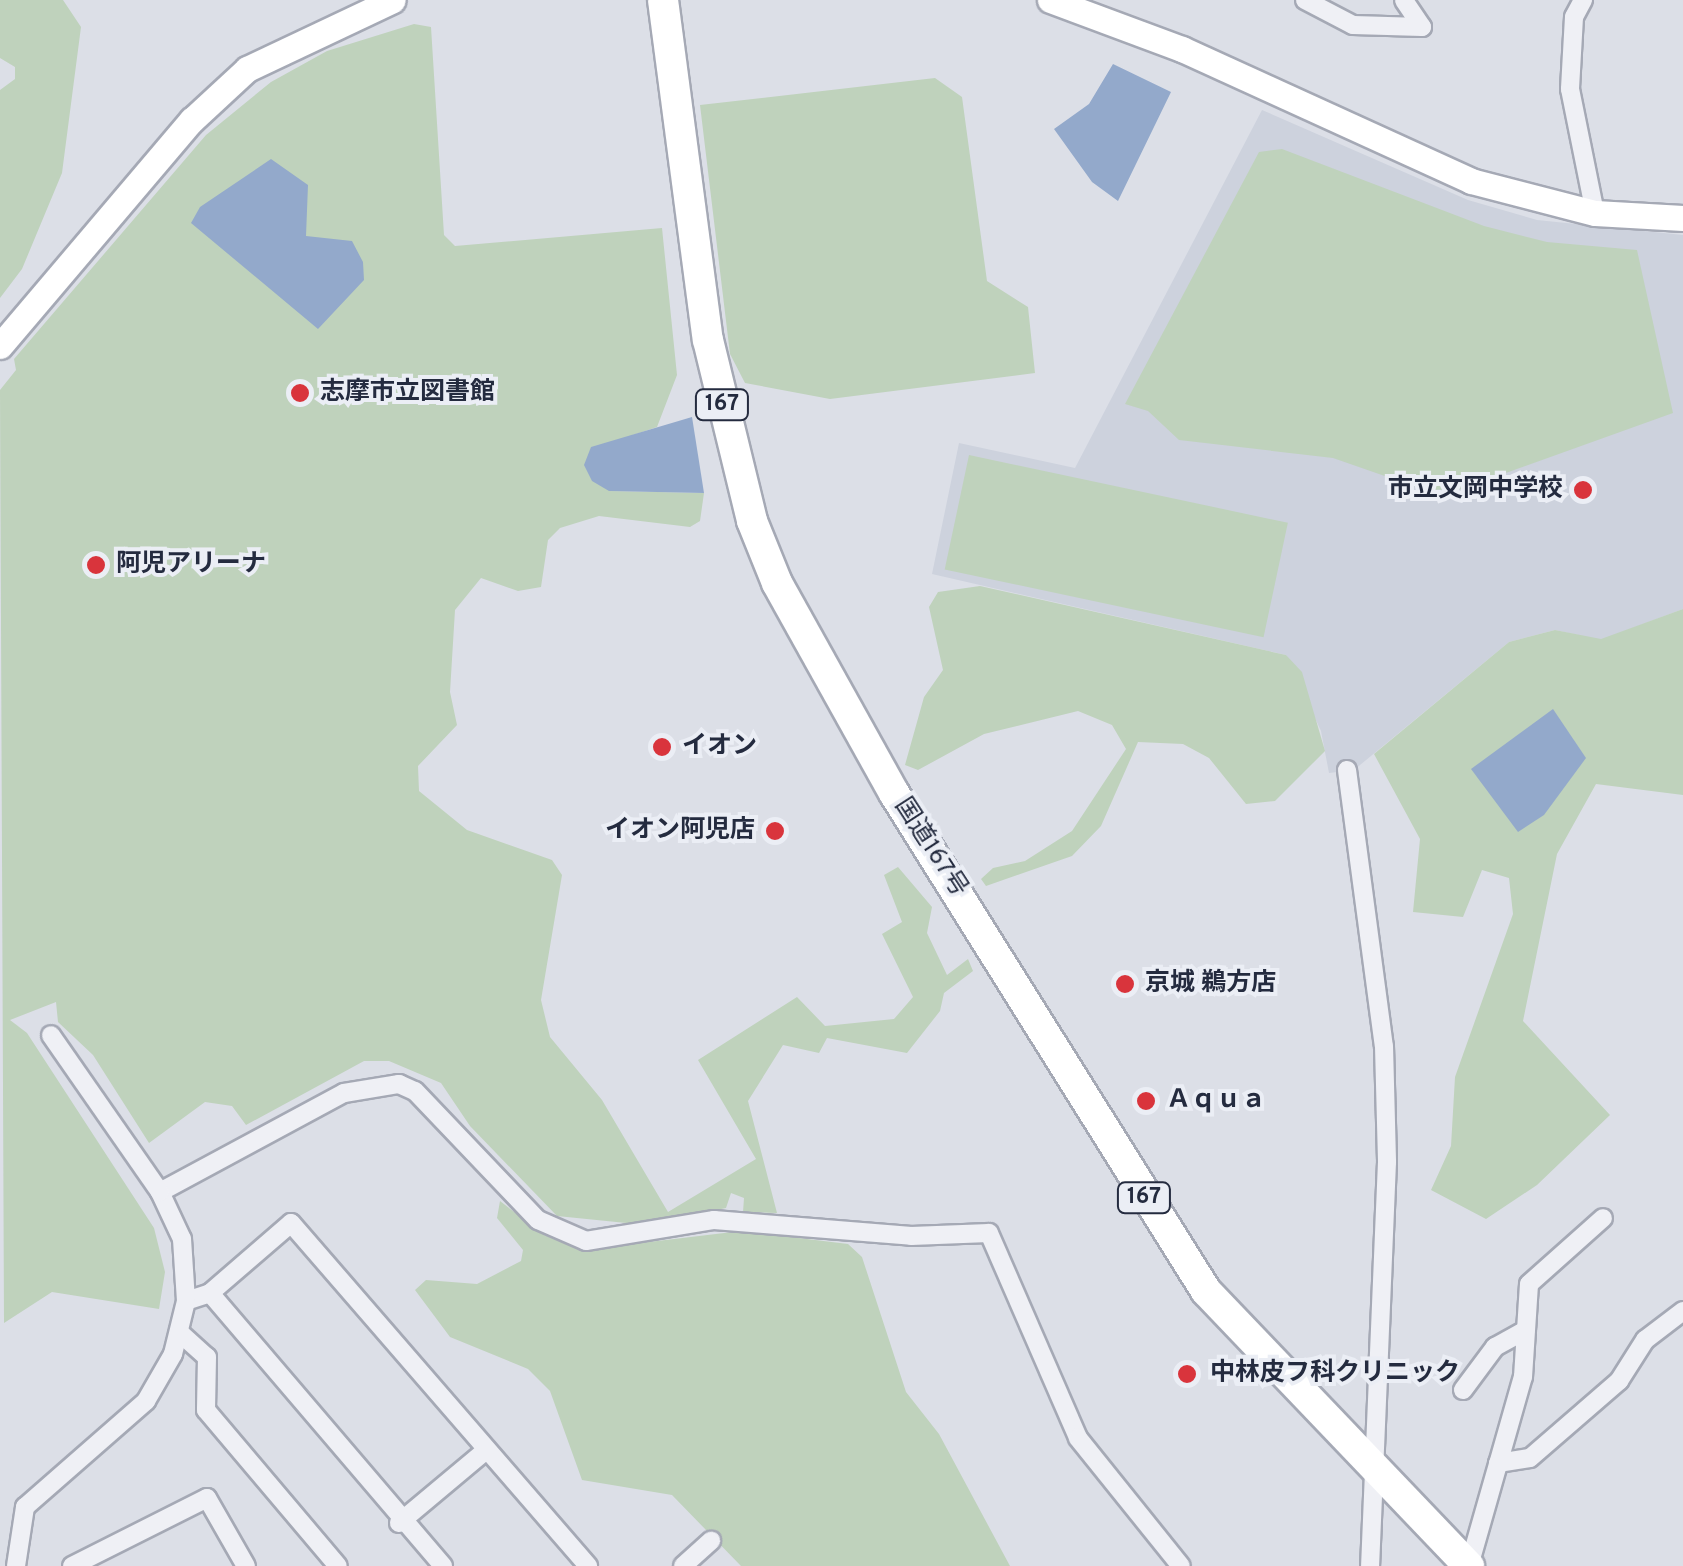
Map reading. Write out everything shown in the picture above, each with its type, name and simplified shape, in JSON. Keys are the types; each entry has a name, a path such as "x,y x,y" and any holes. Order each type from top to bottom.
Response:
{"highway":[{"name":"国道167号","path":"662,0 708,340 752,521 777,583 894,794 1184,1258 1256,1350 1469,1566"}],"street":[{"path":"0,346 192,120 247,69 393,0"},
{"path":"1050,0 1182,49 1428,166 1595,214 1683,218"},
{"path":"1305,0 1353,24 1422,28 1404,0"},
{"path":"1583,0 1574,17 1570,88 1595,214"},
{"path":"1348,770 1384,1046 1388,1162 1370,1466 1370,1566"},
{"path":"16,1566 24,1506 125,1425 164,1374 180,1334 186,1301 182,1239 160,1192 52,1036"},
{"path":"160,1192 344,1093 399,1084 415,1091 538,1220 586,1241 714,1220 910,1236 989,1233 1078,1438 1182,1566"},
{"path":"1469,1566 1523,1377 1529,1284 1602,1218"},
{"path":"186,1301 210,1293 291,1222 484,1451 588,1566"},
{"path":"210,1293 350,1452 399,1523 443,1566"},
{"path":"1498,1463 1530,1458 1619,1382 1645,1340 1683,1310"},
{"path":"1463,1390 1496,1347 1526,1330"},
{"path":"180,1334 208,1358 206,1410 338,1566"},
{"path":"399,1523 484,1451"},
{"path":"72,1566 207,1498 246,1566"},
{"path":"684,1566 710,1541"}],"shaded area":[{"path":"1262,110 1468,200 1537,220 1683,235 1683,609 1601,640 1555,630 1509,642 1354,770 1329,773 1321,731 1286,655 932,574 959,443 1075,468"}],"green space":[{"path":"0,0 63,0 81,27 62,173 22,269 0,298 0,90 15,79 15,67 0,58"},
{"path":"414,24 431,27 444,235 455,246 662,228 677,375 657,427 633,435 609,491 704,493 700,521 690,527 599,516 560,528 548,540 541,587 518,591 481,578 455,610 450,692 457,725 418,766 419,791 467,830 552,860 562,875 541,1000 550,1037 602,1100 668,1212 756,1159 698,1060 797,997 825,1026 894,1019 913,997 882,934 902,922 884,875 898,867 932,907 927,933 947,975 968,959 973,971 944,993 940,1011 907,1053 827,1038 819,1053 783,1045 748,1101 777,1213 743,1212 744,1198 731,1193 726,1208 646,1225 557,1216 470,1126 441,1083 389,1061 364,1061 246,1125 232,1106 205,1102 149,1143 93,1055 58,1022 56,1002 10,1020 27,1033 154,1228 165,1272 159,1309 52,1292 4,1323 0,390 16,370 14,359 206,135 271,82 327,51"},
{"path":"935,78 962,97 987,281 1028,307 1035,373 830,399 745,383 730,354 700,105"},
{"path":"1282,149 1484,226 1547,242 1637,250 1673,413 1461,489 1425,490 1333,458 1179,440 1148,411 1125,404 1259,152"},
{"path":"969,455 1288,523 1264,637 945,569"},
{"path":"980,586 1286,655 1302,672 1325,751 1275,801 1246,804 1209,758 1183,744 1138,742 1101,826 1072,856 986,886 981,879 993,868 1025,861 1072,831 1126,749 1112,725 1078,711 984,734 918,770 905,765 924,697 943,670 929,607 938,592"},
{"path":"1683,609 1683,795 1596,784 1557,854 1523,1021 1610,1115 1537,1185 1486,1219 1431,1190 1451,1146 1455,1077 1513,914 1509,878 1482,870 1463,917 1413,912 1420,839 1374,754 1509,642 1555,630 1601,639"},
{"path":"500,1201 544,1235 582,1250 741,1231 848,1244 862,1257 906,1392 939,1434 1010,1566 741,1566 672,1495 582,1480 550,1391 528,1369 450,1337 415,1290 426,1280 477,1284 521,1261 523,1250 497,1218"}],"water":[{"path":"1113,64 1171,92 1118,201 1092,182 1054,129 1089,104"},
{"path":"271,159 308,185 306,236 352,241 363,262 364,280 318,329 191,223 200,207"},
{"path":"692,417 704,493 609,491 592,481 584,465 591,447"},
{"path":"1553,709 1586,758 1544,815 1518,832 1471,769"}],"place":[{"name":"志摩市立図書館","path":"300,393"},
{"name":"市立文岡中学校","path":"1583,490"},
{"name":"阿児アリーナ","path":"96,565"},
{"name":"イオン","path":"662,747"},
{"name":"イオン阿児店","path":"775,831"},
{"name":"京城 鵜方店","path":"1125,984"},
{"name":"Ａｑｕａ","path":"1146,1101"},
{"name":"中林皮フ科クリニック","path":"1187,1374"}]}
